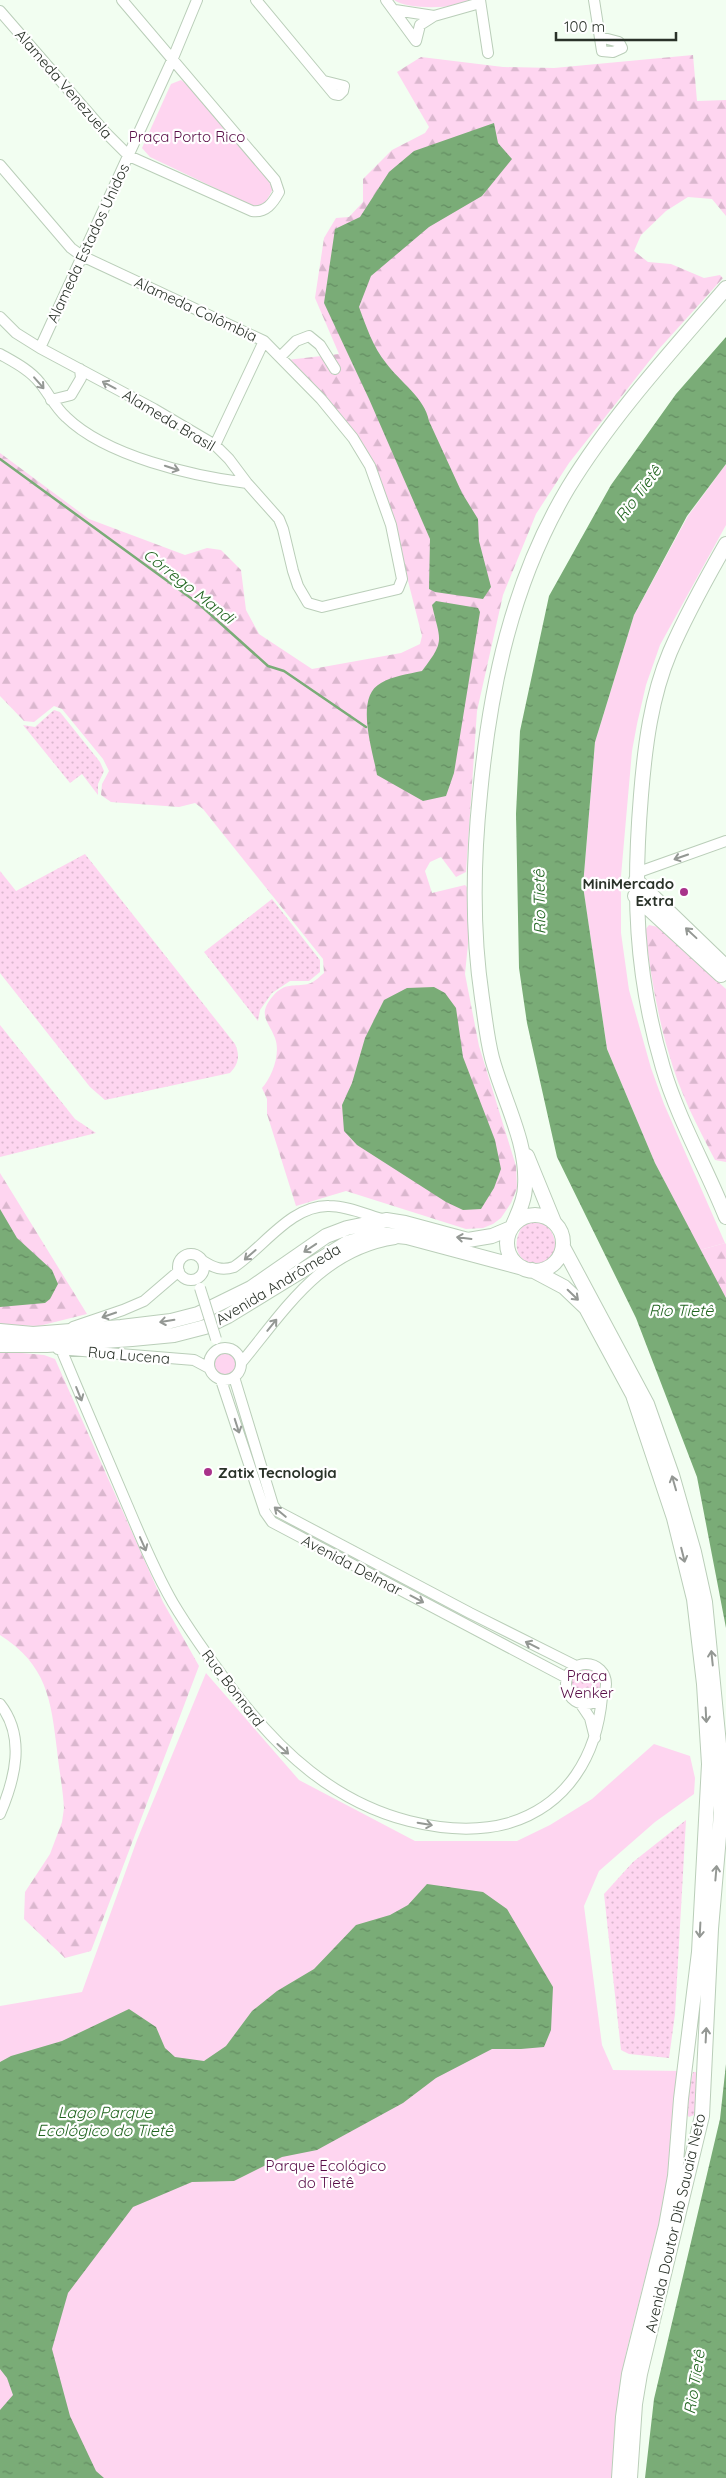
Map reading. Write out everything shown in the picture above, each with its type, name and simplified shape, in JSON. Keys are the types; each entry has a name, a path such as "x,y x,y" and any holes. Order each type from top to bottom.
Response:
{"main road":[{"path":"554,1222 520,1143 491,1056 479,976 475,904 475,845 489,711 505,636 523,582 538,547 569,486 613,423 726,288"},
{"path":"726,544 670,652 658,687 645,751 635,896 636,929 645,998 663,1069 681,1117 726,1217"},
{"path":"636,876 663,922 721,975 726,975"},
{"path":"635,896 653,905 726,967"},
{"path":"636,929 645,920 663,922"},
{"path":"512,1227 528,1215 547,1217 554,1222 560,1229 563,1247 555,1262 540,1270 527,1269 514,1261 508,1251 507,1239 512,1227 524,1199 526,1185 520,1143"},
{"name":"Avenida Andrômeda","path":"0,1331 33,1334 122,1328 171,1321 198,1314 251,1288 326,1236 347,1228 386,1220 405,1223 468,1240 492,1236 512,1227"},
{"name":"Avenida Andrômeda","path":"0,1344 54,1347 174,1335 205,1327 228,1316 346,1244 379,1234 407,1237 527,1269"},
{"name":"Avenida Doutor Dib Sauaia Neto","path":"563,1247 647,1404 672,1475 694,1552 705,1602 720,1744 721,1813 712,1929 702,2116 638,2382 630,2478"},
{"name":"Avenida Doutor Dib Sauaia Neto","path":"527,1269 564,1287 586,1308 633,1395 674,1518 694,1599 704,1684 709,1764 699,1952 680,2114 673,2194 626,2395 619,2478"},
{"path":"686,2064 698,2060 705,2069"},
{"path":"680,2114 691,2119 702,2116"}],"street":[{"path":"122,0 173,58 279,186 279,192 267,208 258,212 252,211 129,156"},
{"name":"Alameda Estados Unidos","path":"40,348 129,156 197,0"},
{"path":"256,0 324,81"},
{"path":"386,0 416,41 420,25 434,16 480,2 488,53"},
{"path":"594,0 600,37"},
{"path":"395,10 434,16"},
{"name":"Alameda Venezuela","path":"0,11 105,132 129,156"},
{"name":"Alameda Colômbia","path":"0,165 71,248 82,256 264,341 280,357 337,418 353,438 370,466 390,525 402,578 398,588"},
{"name":"Alameda Brasil","path":"0,316 16,333 40,348 154,409 215,445 279,519 292,571 308,603 322,607 398,588"},
{"path":"280,357 296,341 309,336 320,345 335,368"},
{"path":"215,445 264,341"},
{"name":"Alameda Brasil","path":"0,354 39,382 66,417 86,432 130,454 179,471 246,483"},
{"path":"51,400 71,395 81,378 80,369"},
{"path":"636,876 726,841"},
{"path":"58,1332 124,1310 144,1301 179,1271 180,1260 186,1255 195,1254 216,1268 225,1270 234,1267 296,1216 316,1207 342,1207 386,1220"},
{"path":"218,1343 212,1353 208,1368 212,1375 221,1380 234,1377 240,1370 241,1363 302,1288 323,1270 348,1252 368,1244 407,1237"},
{"path":"203,1261 204,1270 199,1283 218,1343 234,1351 241,1363"},
{"path":"179,1271 188,1279 199,1283"},
{"name":"Rua Lucena","path":"54,1347 194,1360 208,1368"},
{"name":"Rua Bonnard","path":"54,1347 144,1547 172,1602 206,1654 254,1719 310,1773 342,1794 374,1810 419,1824 462,1829 490,1828 534,1813 557,1797 573,1780 595,1738 600,1722 602,1697"},
{"name":"Avenida Delmar","path":"234,1377 273,1506 277,1511 479,1618 576,1666"},
{"name":"Avenida Delmar","path":"221,1380 265,1512 272,1522 567,1678"},
{"path":"587,1663 593,1664 603,1672 606,1685 602,1697 592,1703 580,1703 574,1700 567,1690 567,1678 576,1666 587,1663"},
{"path":"580,1703 592,1725 595,1738"},
{"path":"0,1704 11,1726 16,1755 14,1774 0,1814"}],"green space":[{"path":"394,0 472,0 445,7 421,7"},
{"path":"693,55 697,101 726,100 726,216 712,199 688,197 666,211 641,235 634,251 648,262 671,264 704,278 720,275 723,278 658,350 569,463 536,514 503,595 477,711 466,872 456,877 441,857 430,862 425,871 432,893 465,885 468,888 469,934 465,974 479,1046 516,1166 517,1188 511,1203 501,1218 483,1228 466,1229 346,1191 296,1206 267,1114 267,1099 262,1088 272,1072 277,1051 277,1044 265,1013 268,1003 277,992 286,987 315,981 324,973 323,959 203,809 195,803 179,807 111,802 101,795 102,784 109,771 103,759 62,709 54,706 34,722 24,721 0,696 0,453 89,519 185,555 207,548 221,550 241,570 246,610 259,634 312,669 401,653 420,644 422,636 391,514 374,468 287,360 339,354 315,298 324,238 336,218 349,217 363,202 363,179 392,150 425,133 429,127 397,72 421,57 503,67 554,68"},
{"name":"Praça Porto Rico","path":"181,80 190,87 273,183 273,189 263,207 255,207 150,157 142,148 171,84"},
{"path":"726,464 726,525 660,645 646,685 632,751 621,876 621,933 629,990 651,1068 664,1104 725,1243 700,1250 655,1163 607,1049 583,886 595,742 634,615 688,516"},
{"path":"54,710 60,712 100,762 104,771 98,784 98,795 82,774 70,783 23,725 35,727"},
{"path":"85,854 235,1044 238,1059 230,1073 105,1100 90,1087 0,973 0,871 16,891"},
{"path":"272,899 320,960 320,972 309,981 290,981 272,993 260,1010 258,1021 204,952"},
{"path":"649,925 658,927 726,989 726,1162 715,1160 689,1108 673,1068 661,1024 652,977 645,930"},
{"path":"0,1025 75,1119 96,1133 0,1157"},
{"path":"0,1173 87,1314 39,1326 0,1325"},
{"path":"541,1221 553,1234 556,1251 544,1263 535,1267 522,1259 517,1248 517,1242 525,1222"},
{"path":"726,1244 726,1300 700,1250"},
{"path":"0,1351 44,1355 55,1359 163,1602 199,1666 91,1951 65,1958 24,1919 25,1892 50,1854 62,1822 64,1808 52,1715 44,1685 28,1659 0,1635"},
{"path":"225,1351 234,1355 238,1364 234,1373 225,1377 216,1373 212,1364 216,1355"},
{"name":"Praça Wenker","path":"587,1667 599,1672 604,1684 599,1696 587,1701 575,1696 570,1684 575,1672"},
{"name":"Parque Ecológico do Tietê","path":"206,1673 299,1780 415,1841 517,1841 550,1825 592,1799 654,1744 690,1756 695,1778 694,1794 655,1822 599,1871 584,1906 602,2045 613,2070 681,2071 671,2175 626,2353 613,2478 0,2478 0,2006 82,1992 137,1840"},
{"path":"686,1820 675,2014 669,2058 629,2054 621,2050 604,1894 633,1862"},
{"path":"693,2072 696,2072 696,2099 694,2115 689,2117 685,2112"}],"water":[{"path":"494,123 498,143 512,159 482,196 429,227 371,276 359,307 370,336 381,357 423,405 462,493 478,519 479,541 491,587 483,599 435,592 429,589 430,539 369,399 324,303 335,229 360,217 389,172 414,151"},
{"name":"Rio Tietê","path":"726,337 726,464 687,516 634,615 595,742 583,886 607,1049 655,1163 726,1298 726,1628 697,1477 636,1318 557,1157 527,1023 519,968 516,814 520,731 549,596 611,485 676,394"},
{"path":"436,601 478,608 480,612 454,773 446,796 423,801 377,775 369,739 367,712 368,700 373,690 381,683 422,671 435,653 439,634 432,605"},
{"path":"434,987 445,993 456,1008 463,1057 495,1140 501,1169 494,1188 481,1209 463,1210 446,1202 357,1145 344,1131 342,1105 352,1083 365,1038 384,1000 407,988"},
{"path":"0,1209 17,1238 52,1270 58,1284 50,1299 45,1303 0,1307"},
{"name":"Lago Parque Ecológico do Tietê","path":"427,1884 483,1892 507,1909 553,1987 551,2030 544,2047 492,2049 436,2078 403,2103 317,2150 282,2157 234,2181 192,2182 133,2207 68,2293 52,2349 70,2416 96,2471 104,2478 0,2478 0,2410 13,2395 7,2378 0,2369 0,2062 11,2056 62,2041 129,2009 156,2027 165,2048 175,2057 204,2061 226,2046 252,2011 277,1991 314,1969 356,1925 390,1915 408,1905"},
{"path":"726,2064 726,2478 645,2478 654,2399 720,2119"}],"waterway":[{"name":"Córrego Mandi","path":"0,459 199,604 268,666 284,671 366,727"}],"place":[{"name":"MiniMercado Extra","path":"684,892"},
{"name":"Zatix Tecnologia","path":"208,1472"}]}
